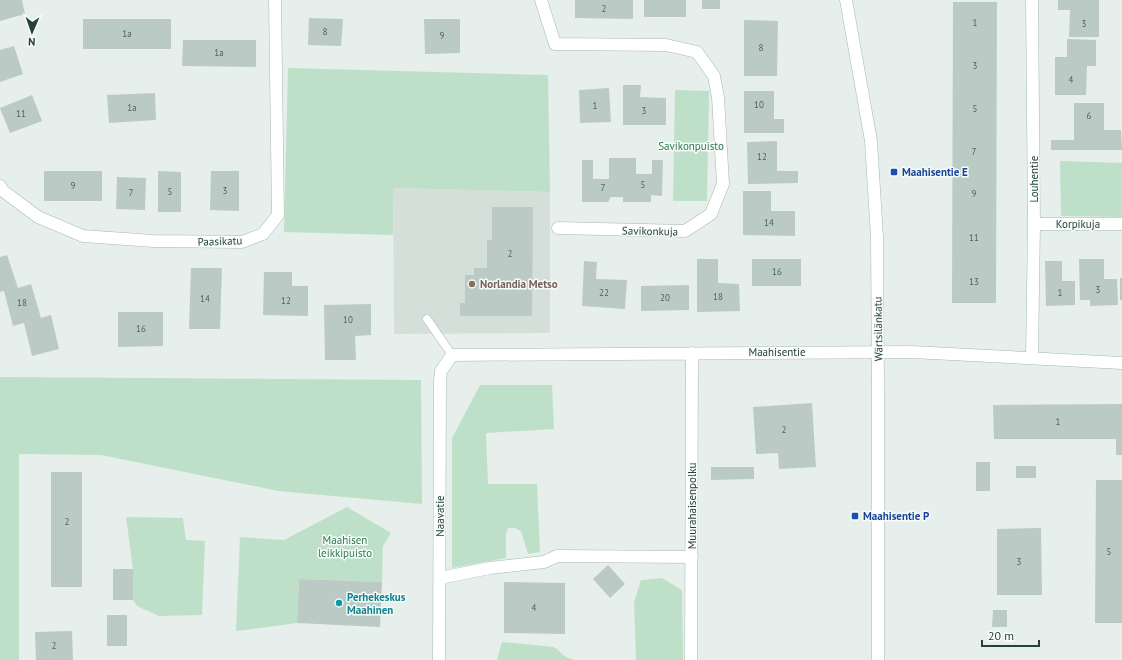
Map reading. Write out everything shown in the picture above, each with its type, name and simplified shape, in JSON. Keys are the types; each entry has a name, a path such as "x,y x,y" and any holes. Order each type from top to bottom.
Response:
{"street":[{"name":"Paasikatu","path":"0,186 2,190 38,217 83,236 153,242 242,242 263,234 278,215 275,0"},
{"name":"Savikonkuja","path":"541,0 555,44 666,45 697,52 714,76 718,97 723,184 711,214 685,231 558,228"},
{"name":"Wärtsilänkatu","path":"846,0 871,141 876,237 878,352 878,660"},
{"name":"Louhentie","path":"1032,0 1034,224 1032,358"},
{"name":"Korpikuja","path":"1034,224 1122,224"},
{"name":"Maahisentie","path":"452,355 878,352 939,353 1122,363"},
{"name":"Muurahaisenpolku","path":"691,660 692,353"},
{"name":"Naavatie","path":"439,660 441,371 452,355"},
{"path":"440,578 490,568 544,562 557,556 692,557"}],"lane":[{"path":"427,318 452,355"}],"shaded area":[{"name":"Norlandia Metso","path":"393,188 550,192 550,333 394,334"}],"green space":[{"path":"288,68 548,75 550,192 393,188 393,235 284,232"},
{"name":"Savikonpuisto","path":"675,90 709,91 707,201 673,201"},
{"path":"1060,161 1122,163 1122,217 1061,216"},
{"path":"0,377 421,380 422,504 278,491 101,455 19,454 19,660 0,660"},
{"path":"480,385 552,385 554,429 486,433 488,484 537,484 540,552 528,554 521,531 515,528 508,528 506,534 506,558 452,568 452,438"},
{"name":"Maahisen leikkipuisto","path":"347,507 391,533 383,546 382,582 299,579 297,623 236,631 240,537 284,540"},
{"path":"126,517 183,518 186,540 205,541 202,615 159,616 137,606 133,600 133,569"},
{"path":"662,578 682,590 683,660 636,660 634,602 641,580"},
{"path":"502,642 554,647 566,657 574,660 497,660"}],"building":[{"path":"0,0 22,0 25,14 0,21"},
{"path":"575,0 633,0 633,19 575,18"},
{"path":"644,0 686,0 686,17 644,17"},
{"path":"702,0 720,0 720,9 702,9"},
{"path":"1058,0 1099,0 1099,37 1069,37 1070,10 1058,10"},
{"path":"953,2 997,2 996,303 952,303"},
{"path":"309,18 343,19 341,46 308,45"},
{"path":"83,19 171,19 171,49 83,49"},
{"path":"424,19 460,19 460,53 425,54"},
{"path":"744,20 778,21 777,76 744,76"},
{"path":"1067,39 1096,40 1096,66 1087,66 1086,95 1055,95 1055,57 1067,57"},
{"path":"183,40 256,40 256,67 182,66"},
{"path":"14,46 23,74 0,82 0,50"},
{"path":"623,85 641,85 640,97 666,98 666,125 623,125"},
{"path":"609,88 611,122 580,123 579,90"},
{"path":"744,91 774,91 774,119 784,119 784,133 744,133"},
{"path":"155,93 156,120 109,123 107,95"},
{"path":"32,95 42,121 10,133 0,108"},
{"path":"1074,103 1104,103 1104,130 1121,130 1122,150 1051,150 1051,140 1074,140"},
{"path":"777,141 777,171 798,171 798,183 748,184 747,142"},
{"path":"609,158 636,158 636,174 652,174 652,160 663,160 662,196 651,195 651,202 623,202 623,197 611,197 608,202 582,202 582,160 593,160 593,179 609,179"},
{"path":"44,171 102,171 102,201 44,201"},
{"path":"158,171 181,172 181,212 158,212"},
{"path":"211,171 239,171 239,211 210,210"},
{"path":"117,177 146,178 145,210 116,209"},
{"path":"743,191 771,191 771,211 795,211 795,236 743,235"},
{"path":"492,207 533,207 532,316 460,316 460,303 465,303 465,275 474,275 474,268 487,268 487,240 492,240"},
{"path":"7,255 18,288 31,284 41,318 51,315 59,349 32,356 24,323 13,326 4,291 0,292 0,257"},
{"path":"697,259 718,259 718,283 739,284 740,311 697,312"},
{"path":"752,259 801,259 801,286 752,286"},
{"path":"1079,259 1104,259 1104,279 1117,279 1118,305 1090,306 1090,300 1080,300"},
{"path":"584,261 597,262 596,279 627,280 625,309 582,306"},
{"path":"1045,261 1062,261 1062,281 1075,281 1075,305 1046,306"},
{"path":"191,268 222,268 220,329 189,329"},
{"path":"264,272 292,272 292,286 308,286 308,316 263,315"},
{"path":"1120,278 1122,278 1122,300 1120,300"},
{"path":"689,285 689,310 641,311 641,286"},
{"path":"371,304 371,335 355,336 356,360 325,360 324,305"},
{"path":"118,312 163,312 163,346 118,347"},
{"path":"812,403 816,467 779,469 778,453 756,454 753,407"},
{"path":"1122,404 1122,455 1116,455 1116,439 994,439 993,405"},
{"path":"976,462 990,462 990,491 976,491"},
{"path":"1016,466 1036,466 1036,478 1016,478"},
{"path":"711,467 754,467 754,479 711,480"},
{"path":"51,472 82,472 82,587 51,587"},
{"path":"1096,480 1122,480 1122,623 1095,623"},
{"path":"1041,528 1042,595 997,595 997,529"},
{"path":"608,565 625,584 610,598 593,579"},
{"path":"113,569 133,569 133,600 113,600"},
{"name":"Perhekeskus Maahinen","path":"299,579 382,582 380,627 297,623"},
{"path":"504,582 565,583 565,634 504,633"},
{"path":"993,610 1007,610 1007,627 992,627"},
{"path":"107,615 127,615 127,646 107,646"},
{"path":"72,631 73,660 36,660 35,632"}],"place":[{"name":"Maahisentie E","path":"894,172"},
{"name":"Norlandia Metso","path":"472,284"},
{"name":"Maahisentie P","path":"855,516"},
{"name":"Perhekeskus Maahinen","path":"339,603"}]}
